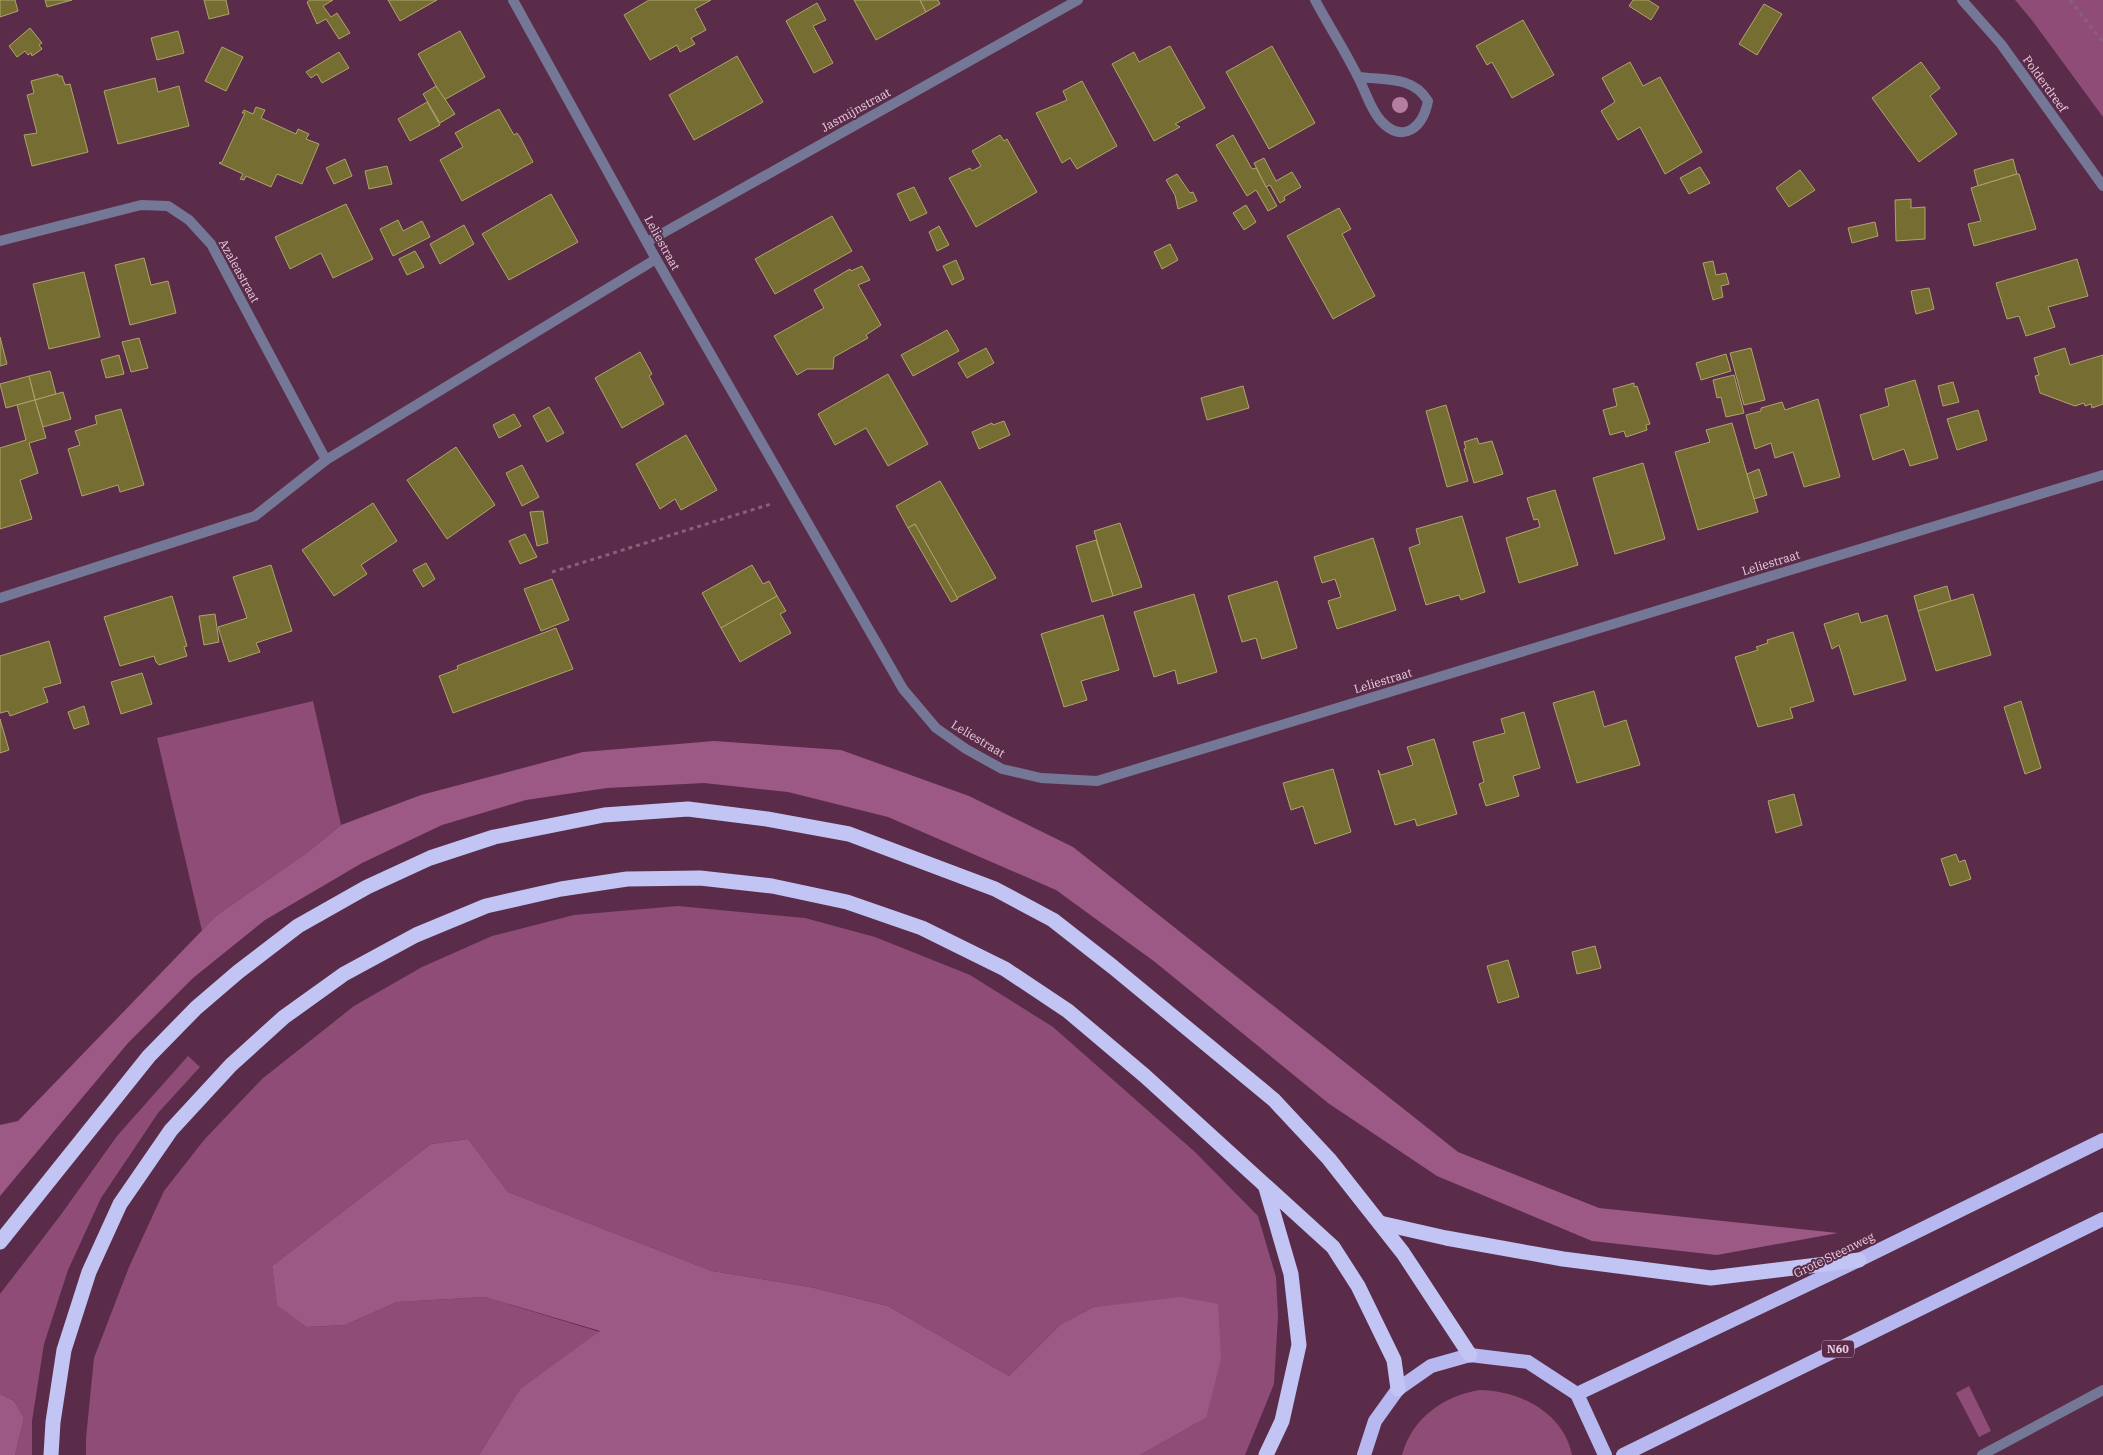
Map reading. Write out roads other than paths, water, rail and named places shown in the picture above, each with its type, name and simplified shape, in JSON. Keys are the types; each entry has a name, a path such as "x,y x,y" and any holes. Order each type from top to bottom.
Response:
{"highway":[{"path":"0,1242 149,1056 196,1008 238,972 298,926 367,886 430,858 494,837 604,815 688,809 767,819 849,834 995,889 1053,920 1114,967 1274,1100 1330,1158 1403,1253 1470,1355"},
{"path":"52,1455 53,1422 64,1350 89,1272 120,1204 171,1130 231,1065 284,1017 344,974 416,935 486,906 562,889 626,879 700,878 772,886 847,902 922,928 1005,969 1068,1011 1145,1076 1333,1247 1358,1286 1394,1360 1398,1389"},
{"name":"Grote Steenweg","path":"1577,1394 1860,1260 2103,1140"},
{"path":"1266,1188 1291,1274 1299,1344 1282,1421 1266,1455"},
{"name":"N60","path":"1623,1455 2103,1219"},
{"path":"1380,1223 1446,1238 1563,1259 1711,1278 1860,1260"},
{"path":"1364,1455 1375,1421 1398,1389 1431,1366 1470,1355 1528,1362 1577,1394 1605,1455"}],"street":[{"name":"Leliestraat","path":"513,0 656,259 903,689 936,728 966,749 1002,768 1041,778 1098,780 2103,475"},
{"name":"Jasmijnstraat","path":"647,242 1078,0"},
{"path":"1315,0 1380,120 1391,131 1405,132 1418,127 1425,114 1428,101 1417,87 1410,82 1358,77"},
{"name":"Polderdreef","path":"1962,0 2001,44 2103,186"},
{"name":"Azaleastraat","path":"0,241 141,205 168,206 189,220 211,244 326,460"},
{"path":"0,598 255,516 326,460 656,259"},
{"path":"1982,1455 2103,1390"}]}
